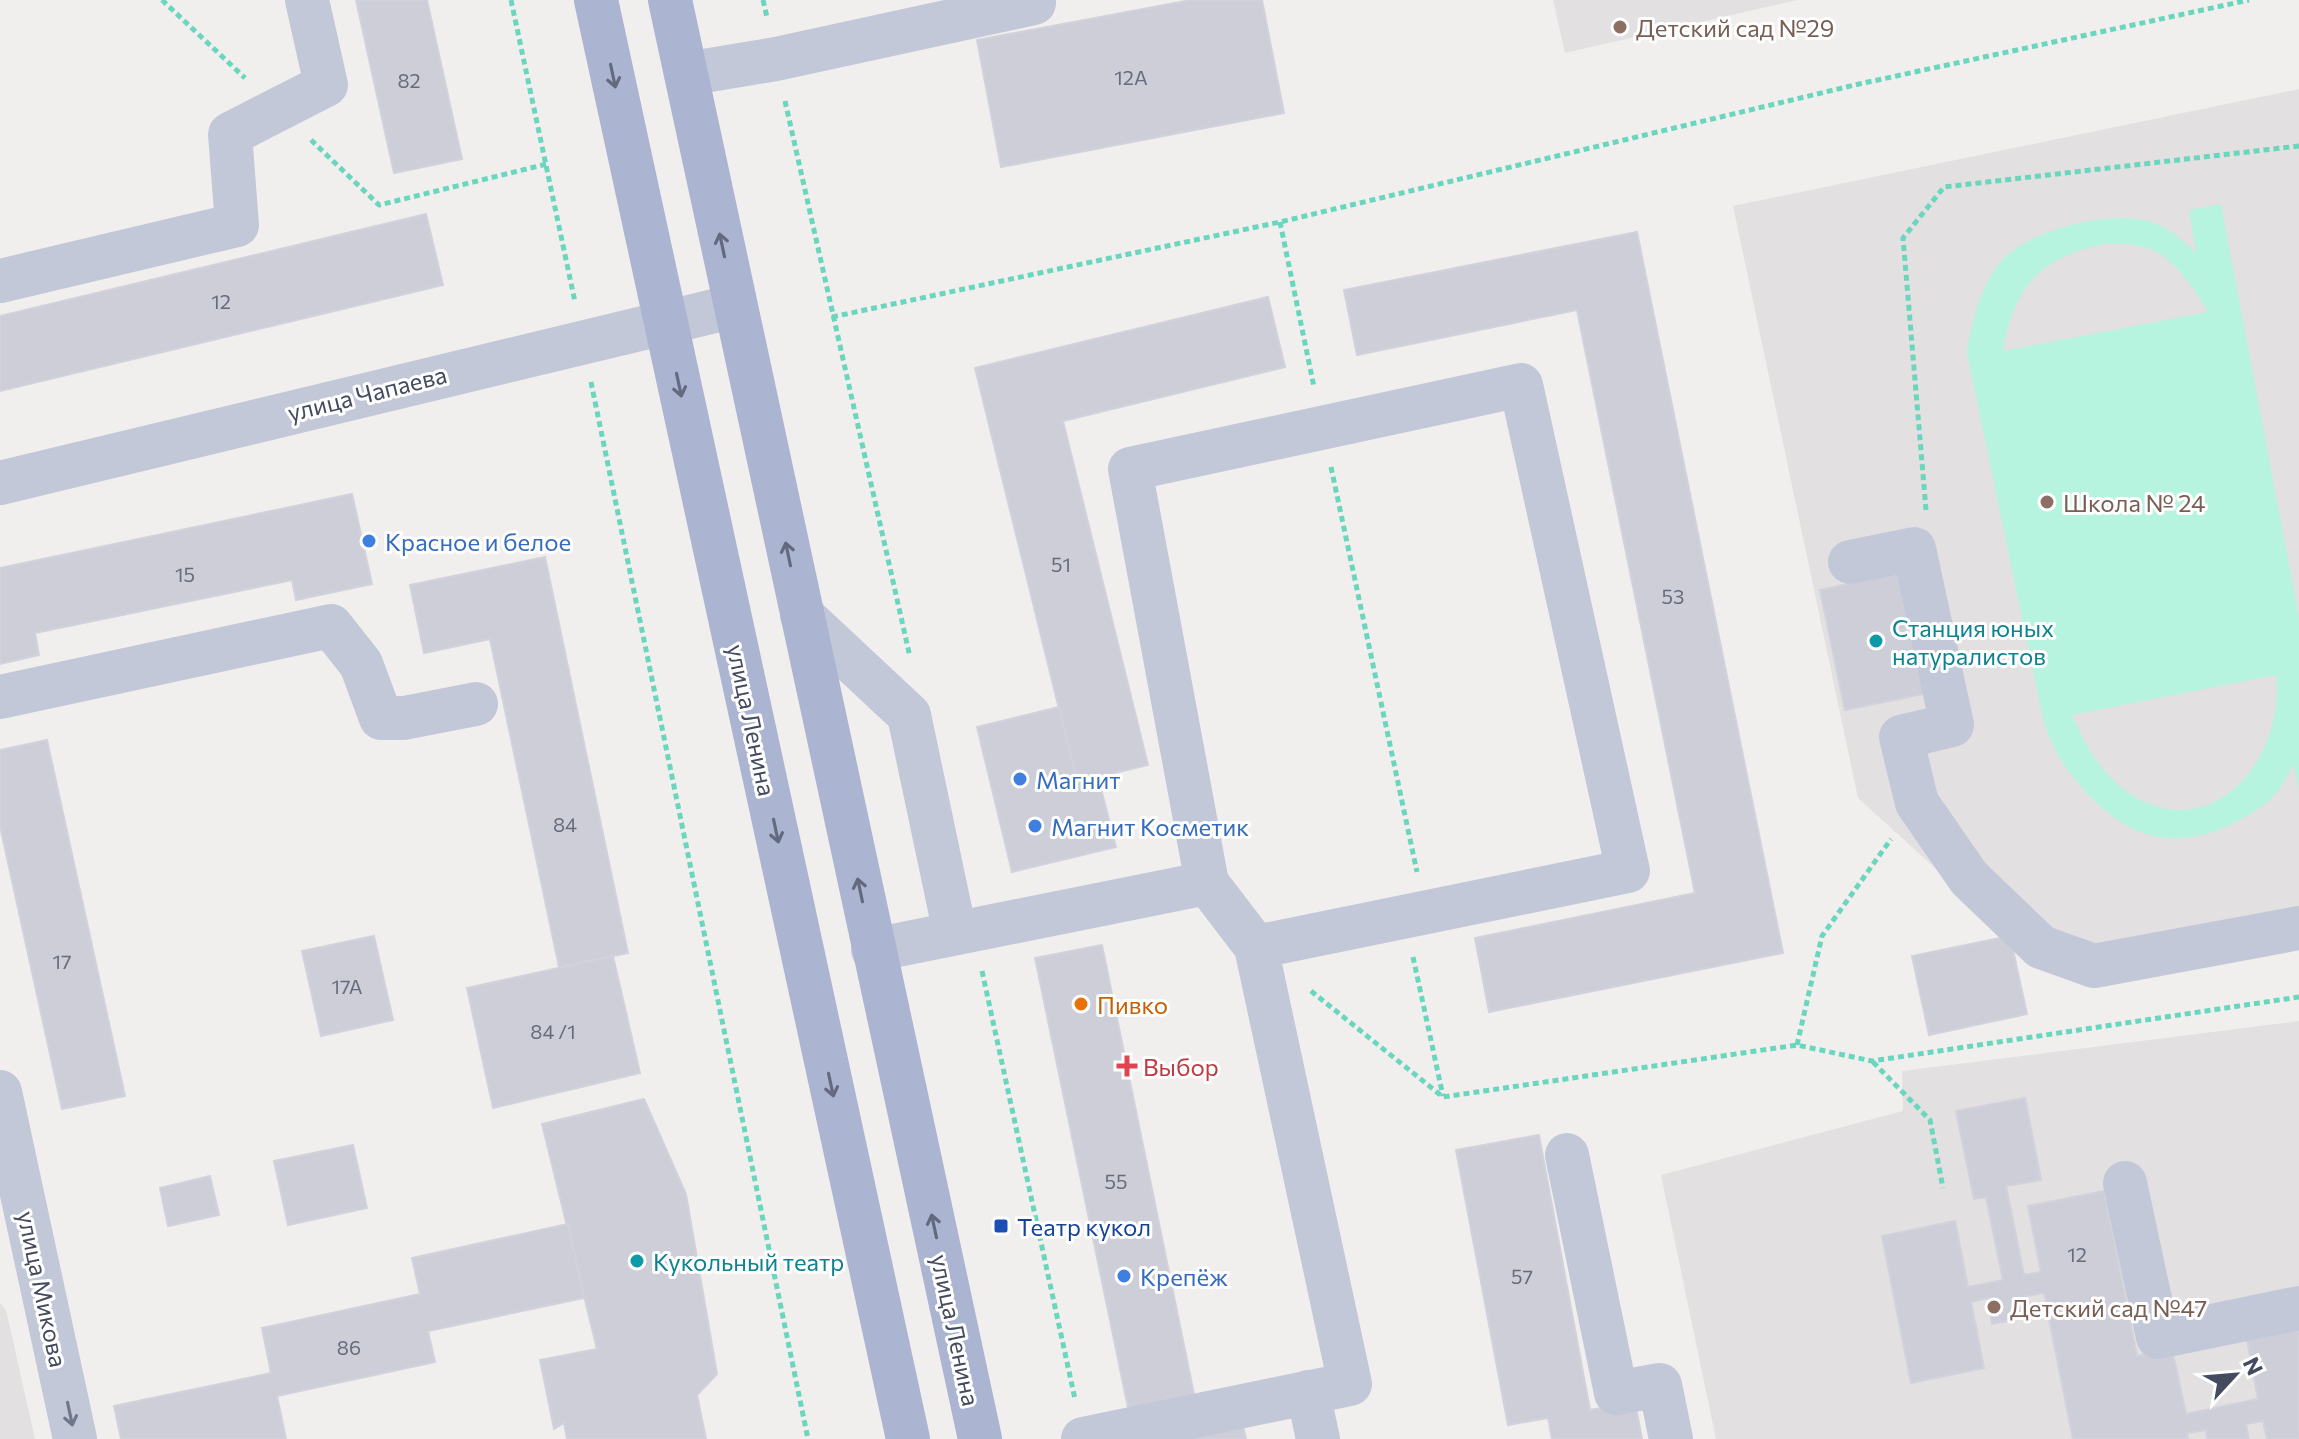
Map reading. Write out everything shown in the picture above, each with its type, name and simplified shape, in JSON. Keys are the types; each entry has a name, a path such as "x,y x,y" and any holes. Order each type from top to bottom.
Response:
{"main road":[{"name":"улица Ленина","path":"596,0 908,1439"},
{"name":"улица Ленина","path":"670,0 980,1439"}],"street":[{"path":"0,281 237,225 230,134 326,85 307,0"},
{"path":"686,74 776,59 1034,3"},
{"name":"улица Чапаева","path":"0,483 735,306"},
{"path":"1083,1439 1350,1384 1256,947 1207,883 1130,469 1521,385 1628,871 1256,947"},
{"path":"1850,562 1914,549 1952,725 1901,737 1917,803 1969,878 2041,947 2094,966 2299,928"},
{"path":"802,615 909,715 955,933"},
{"path":"0,697 331,626 361,664 381,718 404,718 476,704"},
{"path":"873,950 1207,883"},
{"name":"улица Микова","path":"0,1092 75,1439"},
{"path":"1567,1155 1616,1393 1660,1385 1671,1439"},
{"path":"2125,1183 2158,1337 2299,1308"},
{"path":"1308,1392 1318,1439"}],"path":[{"path":"162,0 379,205 547,164"},
{"path":"511,0 808,1439"},
{"path":"832,317 1280,222 1859,84 2249,0"},
{"path":"1914,549 1926,510 1903,238 1944,187 2299,146"},
{"path":"1280,222 1323,428 1415,914 1443,1097"},
{"path":"1797,1045 1822,936 1917,803"},
{"path":"1256,947 1443,1097 1797,1045 1872,1061 2299,997"},
{"path":"1872,1061 1930,1120 1943,1188"}],"shaded area":[{"name":"Детский сад №29","path":"1553,0 1797,0 1565,53"},
{"name":"Школа № 24","path":"2299,89 2299,943 2092,981 1991,919 1858,798 1733,206"},
{"name":"Детский сад №47","path":"2299,1021 2299,1439 1716,1439 1661,1175 1903,1111 1902,1071"},
{"path":"0,1303 6,1310 35,1439 0,1439"}],"green space":[{"path":"2221,204 2299,617 2299,790 2293,765 2278,791 2248,815 2207,834 2168,838 2134,829 2101,807 2072,775 2051,740 2043,719 1967,353 1985,286 1997,266 2027,242 2048,232 2095,220 2139,219 2168,230 2196,253 2189,210","holes":["2104,244 2129,244 2162,256 2185,278 2208,312 2003,351 2014,309 2034,278 2063,257","2276,675 2276,706 2269,735 2256,763 2238,785 2215,802 2189,810 2160,807 2119,785 2095,758 2072,715"]}],"building":[{"path":"356,0 427,0 462,159 394,173"},
{"path":"1191,0 1262,0 1284,113 1001,167 977,40"},
{"path":"426,214 443,285 0,391 0,316"},
{"path":"1637,232 1783,953 1489,1012 1475,938 1695,893 1577,310 1357,355 1344,290"},
{"path":"1268,297 1285,367 1063,421 1148,765 1077,782 975,368"},
{"path":"352,494 372,584 296,600 292,580 35,633 39,655 0,664 0,568"},
{"path":"545,557 628,953 559,967 490,639 424,653 410,585"},
{"name":"Станция юных натуралистов","path":"1907,571 1933,692 1845,710 1820,590"},
{"path":"1059,707 1077,782 1098,777 1116,847 1012,872 977,727"},
{"path":"47,740 125,1096 62,1109 0,826 0,750"},
{"path":"374,936 393,1020 321,1036 302,951"},
{"path":"2010,936 2027,1014 1929,1035 1912,956"},
{"path":"1102,945 1196,1404 1130,1417 1035,958"},
{"path":"613,956 640,1073 493,1108 467,988"},
{"path":"2025,1098 2041,1180 2006,1186 2024,1275 2041,1272 2028,1206 2104,1191 2137,1356 2172,1349 2186,1414 2258,1399 2246,1334 2299,1323 2299,1439 2267,1439 2263,1421 2246,1424 2249,1439 2207,1439 2206,1430 2187,1433 2188,1439 2073,1439 2044,1293 2026,1296 2030,1316 1992,1324 1988,1298 1971,1302 1984,1368 1911,1383 1882,1236 1955,1221 1968,1287 2003,1280 1986,1197 1974,1199 1956,1111"},
{"name":"Кукольный театр","path":"644,1099 686,1194 717,1374 697,1395 706,1439 567,1439 564,1423 554,1429 540,1360 597,1349 542,1124"},
{"path":"1539,1135 1590,1410 1635,1402 1642,1439 1552,1439 1548,1418 1508,1425 1456,1150"},
{"path":"353,1145 367,1208 288,1225 274,1161"},
{"path":"210,1176 219,1215 168,1226 160,1188"},
{"path":"568,1224 584,1298 428,1331 435,1362 277,1396 286,1439 121,1439 114,1406 271,1373 262,1328 420,1294 412,1258"},
{"path":"1241,1418 1246,1439 1131,1439"}],"place":[{"name":"Детский сад №29","path":"1620,27"},
{"name":"Школа № 24","path":"2047,502"},
{"name":"Красное и белое","path":"369,541"},
{"name":"Станция юных натуралистов","path":"1876,641"},
{"name":"Магнит","path":"1020,779"},
{"name":"Магнит Косметик","path":"1035,826"},
{"name":"Пивко","path":"1081,1004"},
{"name":"Выбор","path":"1127,1066"},
{"name":"Театр кукол","path":"1001,1226"},
{"name":"Кукольный театр","path":"637,1261"},
{"name":"Крепёж","path":"1124,1276"},
{"name":"Детский сад №47","path":"1994,1307"}]}
